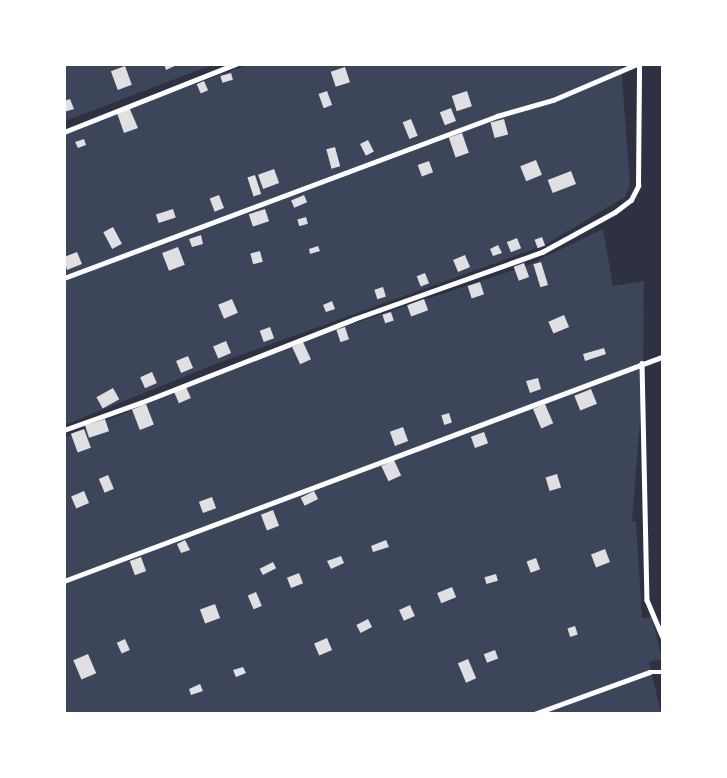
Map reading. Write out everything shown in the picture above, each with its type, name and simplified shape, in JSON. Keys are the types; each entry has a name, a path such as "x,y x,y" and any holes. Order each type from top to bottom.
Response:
{"lane":[{"path":"64,132 236,64"},
{"path":"64,278 497,116 553,100 638,64 638,186 631,200 615,212 542,252 354,319 140,403 64,430"},
{"path":"64,580 663,357"},
{"path":"642,363 647,600 663,636"},
{"path":"534,714 650,672 663,672"}],"shaded area":[{"path":"65,65 212,65 65,121"},
{"path":"247,65 621,65 630,185 625,197 545,245 213,365 65,425 65,132"},
{"path":"603,229 613,286 644,281 643,383 632,522 636,521 642,618 652,617 662,659 649,662 661,713 65,714 65,437 322,334 526,266"}],"building":[{"path":"164,64 179,64 166,70"},
{"path":"125,66 132,85 118,90 111,71"},
{"path":"345,67 350,82 336,87 331,72"},
{"path":"231,73 233,80 222,83 220,76"},
{"path":"204,81 208,90 201,93 197,84"},
{"path":"327,91 332,105 324,108 319,94"},
{"path":"467,91 472,106 457,111 452,96"},
{"path":"70,99 74,109 64,112 64,101"},
{"path":"129,107 138,128 124,133 117,113"},
{"path":"451,108 456,121 445,125 440,112"},
{"path":"411,119 418,136 409,139 403,122"},
{"path":"504,119 508,134 495,138 490,123"},
{"path":"462,133 469,153 456,157 449,138"},
{"path":"84,139 86,145 78,148 75,142"},
{"path":"368,140 374,152 366,156 360,144"},
{"path":"335,147 340,166 331,169 326,149"},
{"path":"536,160 542,175 526,181 520,166"},
{"path":"429,161 433,172 422,176 418,165"},
{"path":"274,169 279,183 263,189 258,175"},
{"path":"571,171 576,184 553,193 548,180"},
{"path":"255,175 261,194 254,196 247,177"},
{"path":"219,195 224,208 215,212 210,199"},
{"path":"304,195 307,202 294,208 291,200"},
{"path":"173,209 176,218 159,223 156,215"},
{"path":"265,209 269,221 253,227 249,214"},
{"path":"306,217 308,224 299,226 297,219"},
{"path":"113,227 122,244 112,249 103,232"},
{"path":"201,235 203,244 192,247 189,239"},
{"path":"542,237 545,245 538,248 535,240"},
{"path":"517,238 521,248 511,252 507,242"},
{"path":"498,245 502,253 493,256 490,249"},
{"path":"318,246 320,251 310,254 309,249"},
{"path":"178,247 185,265 169,271 162,253"},
{"path":"260,251 263,262 253,264 250,254"},
{"path":"77,252 82,264 67,270 64,257"},
{"path":"465,255 470,267 458,272 453,260"},
{"path":"541,262 548,285 540,287 533,264"},
{"path":"524,263 529,277 519,281 514,267"},
{"path":"425,273 429,283 421,287 417,276"},
{"path":"480,282 484,294 472,298 468,286"},
{"path":"383,287 386,297 377,299 374,290"},
{"path":"232,299 238,313 224,319 218,305"},
{"path":"424,299 428,310 411,316 407,305"},
{"path":"332,301 335,309 326,312 323,305"},
{"path":"391,312 394,321 385,323 382,315"},
{"path":"564,315 569,327 553,334 548,322"},
{"path":"270,327 274,338 264,342 260,331"},
{"path":"345,327 349,339 340,342 336,330"},
{"path":"226,341 231,353 218,358 213,346"},
{"path":"303,342 311,359 300,364 292,347"},
{"path":"604,348 606,354 585,361 583,354"},
{"path":"188,356 193,368 181,373 176,361"},
{"path":"152,372 157,383 145,388 140,377"},
{"path":"538,378 541,389 530,393 526,381"},
{"path":"186,387 191,398 179,403 174,392"},
{"path":"113,388 119,399 103,409 96,397"},
{"path":"591,389 597,404 580,411 574,396"},
{"path":"146,404 154,425 140,430 132,409"},
{"path":"545,404 553,423 541,428 533,409"},
{"path":"449,413 452,423 444,425 441,415"},
{"path":"105,419 109,431 89,438 85,425"},
{"path":"403,427 408,441 395,446 390,432"},
{"path":"84,429 91,448 78,453 71,434"},
{"path":"484,432 488,443 475,448 471,437"},
{"path":"394,460 401,475 388,481 381,466"},
{"path":"557,474 561,487 550,491 546,478"},
{"path":"108,475 114,489 105,493 99,479"},
{"path":"84,491 89,503 76,508 71,496"},
{"path":"314,491 318,499 305,506 301,498"},
{"path":"212,497 216,508 203,513 199,502"},
{"path":"273,510 279,526 267,531 261,515"},
{"path":"185,540 190,550 181,553 177,544"},
{"path":"386,540 389,547 373,552 371,546"},
{"path":"605,549 610,562 596,567 591,554"},
{"path":"341,556 344,563 331,569 327,561"},
{"path":"141,557 146,571 135,575 130,561"},
{"path":"536,558 540,569 531,573 527,561"},
{"path":"273,562 276,568 263,575 260,569"},
{"path":"299,573 303,583 291,588 287,578"},
{"path":"496,574 498,581 486,584 484,577"},
{"path":"452,587 456,597 441,603 437,593"},
{"path":"256,592 262,606 254,609 248,596"},
{"path":"215,604 220,618 205,624 200,609"},
{"path":"410,605 415,616 404,621 399,610"},
{"path":"368,619 372,627 361,633 356,625"},
{"path":"575,626 578,635 570,637 567,628"},
{"path":"327,638 332,650 319,655 314,643"},
{"path":"125,639 130,650 122,654 117,643"},
{"path":"495,650 498,658 487,663 484,654"},
{"path":"88,654 96,673 81,680 73,660"},
{"path":"468,659 476,678 466,683 458,663"},
{"path":"243,667 246,673 236,677 233,670"},
{"path":"200,684 203,691 191,695 189,689"}]}
